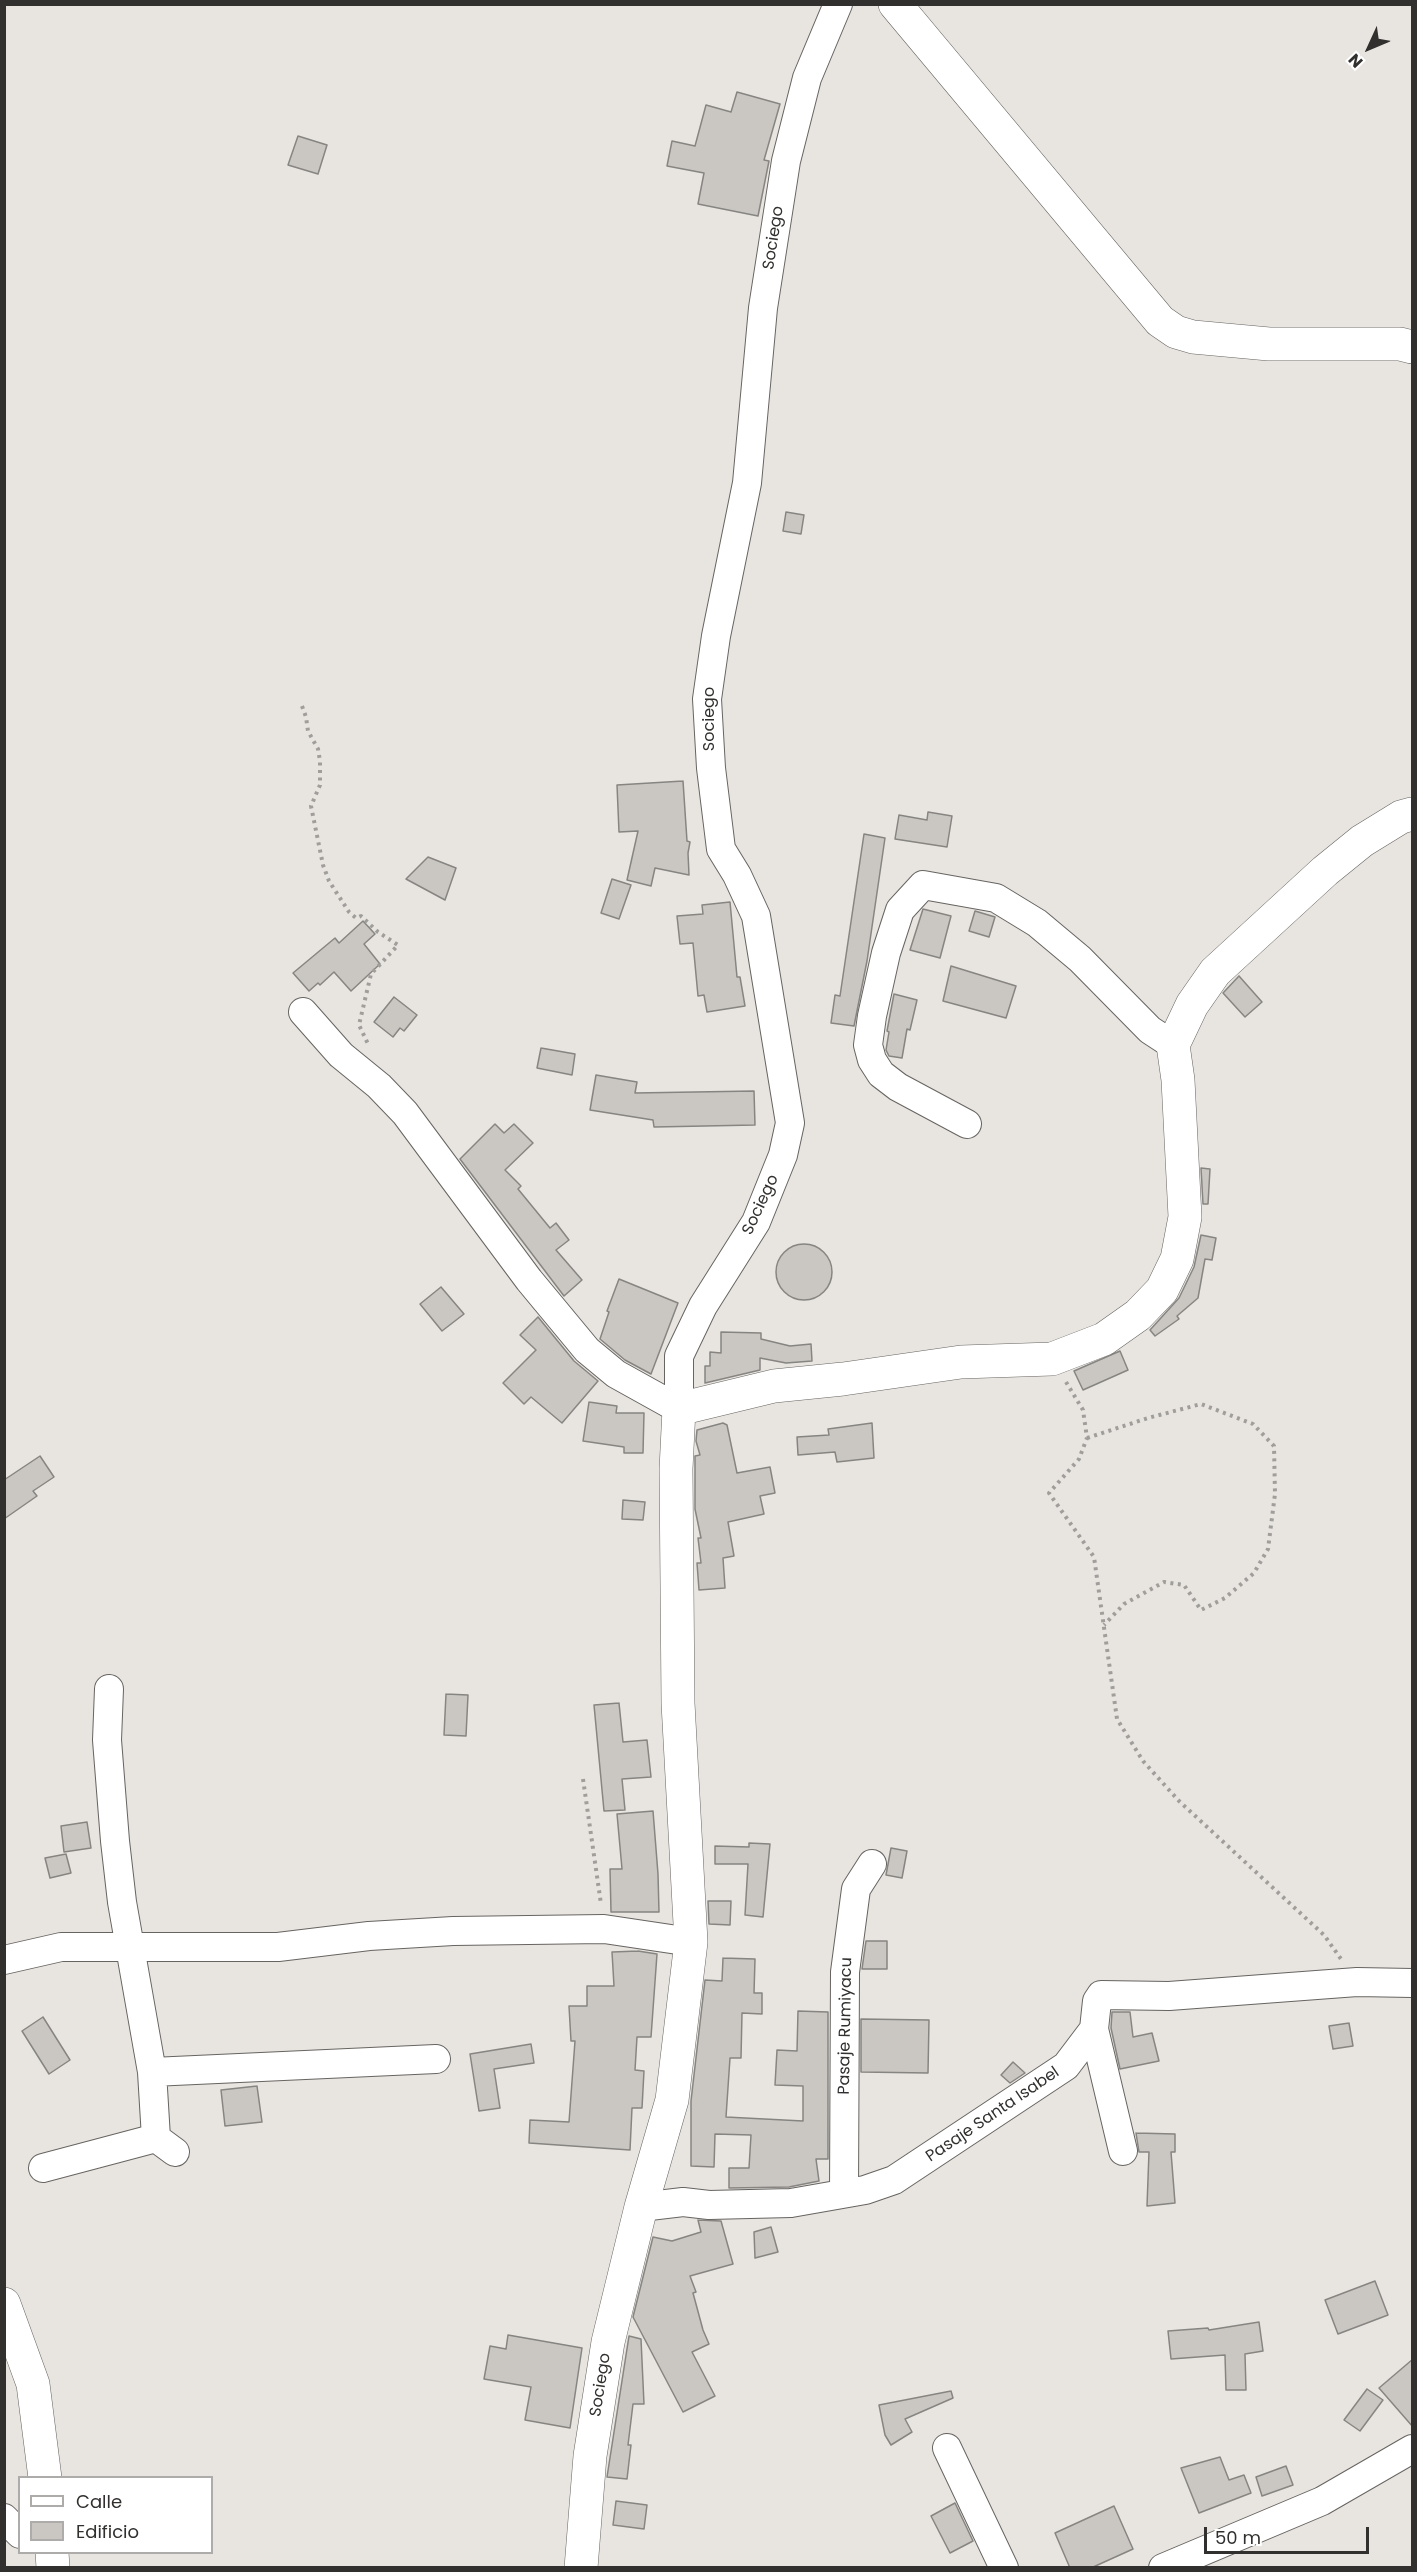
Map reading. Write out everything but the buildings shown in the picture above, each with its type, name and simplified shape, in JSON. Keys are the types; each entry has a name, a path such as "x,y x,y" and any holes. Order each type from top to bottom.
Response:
{"main road":[{"path":"895,4 1160,321 1176,332 1192,337 1269,344 1413,346"},
{"path":"679,1409 774,1386 843,1379 961,1362 1052,1359 1104,1339 1138,1315 1162,1290 1176,1258 1185,1217 1178,1080 1173,1045 1192,1005 1215,972 1362,841 1401,817 1413,814"},
{"name":"Sociego","path":"581,2568 590,2456 608,2342 641,2207 672,2100 691,1942 678,1703 676,1469 679,1409"},
{"path":"4,2304 33,2384 45,2476"}],"street":[{"name":"Sociego","path":"679,1409 679,1356 703,1306 756,1222 783,1155 790,1123 756,916 737,875 721,849 711,768 707,699 716,636 747,483 763,308 786,161 807,78 838,4"},
{"path":"968,1124 898,1087 881,1074 872,1060 868,1045 886,953 900,910 923,885 996,898 1037,923 1080,959 1150,1030 1173,1045"},
{"path":"303,1012 341,1055 379,1086 405,1113 530,1280 587,1350 616,1374 679,1409"},
{"path":"43,2168 165,2145 122,1902 107,1740 109,1689"},
{"name":"Pasaje Rumiyacu","path":"844,2193 845,1972 856,1890 872,1864"},
{"path":"4,1960 61,1947 278,1947 369,1936 453,1931 604,1929 691,1942"},
{"path":"1123,2151 1094,2029 1096,2001 1101,1995 1169,1996 1357,1982 1413,1983"},
{"name":"Pasaje Santa Isabel","path":"641,2207 683,2202 709,2205 791,2203 865,2190 894,2180 1066,2066 1094,2029"},
{"path":"152,2072 436,2059"},
{"path":"947,2448 1004,2568"},
{"path":"1164,2568 1322,2501 1413,2449"},
{"path":"4,2518 18,2532"},
{"path":"39,2554 53,2568"}],"path":[{"path":"302,706 308,731 318,749 320,761 320,785 311,806 323,865 329,881 353,916 361,916 378,932 398,945 371,974 359,1025 368,1043 379,1086"},
{"path":"1052,1359 1083,1410 1087,1438 1079,1459 1049,1493 1094,1557 1117,1719 1143,1761 1179,1801 1324,1935 1357,1982"},
{"path":"1087,1438 1138,1421 1202,1404 1253,1424 1274,1446 1275,1494 1268,1549 1254,1573 1225,1598 1201,1610 1184,1585 1164,1582 1124,1604 1103,1625"},
{"path":"583,1779 604,1929"}]}
